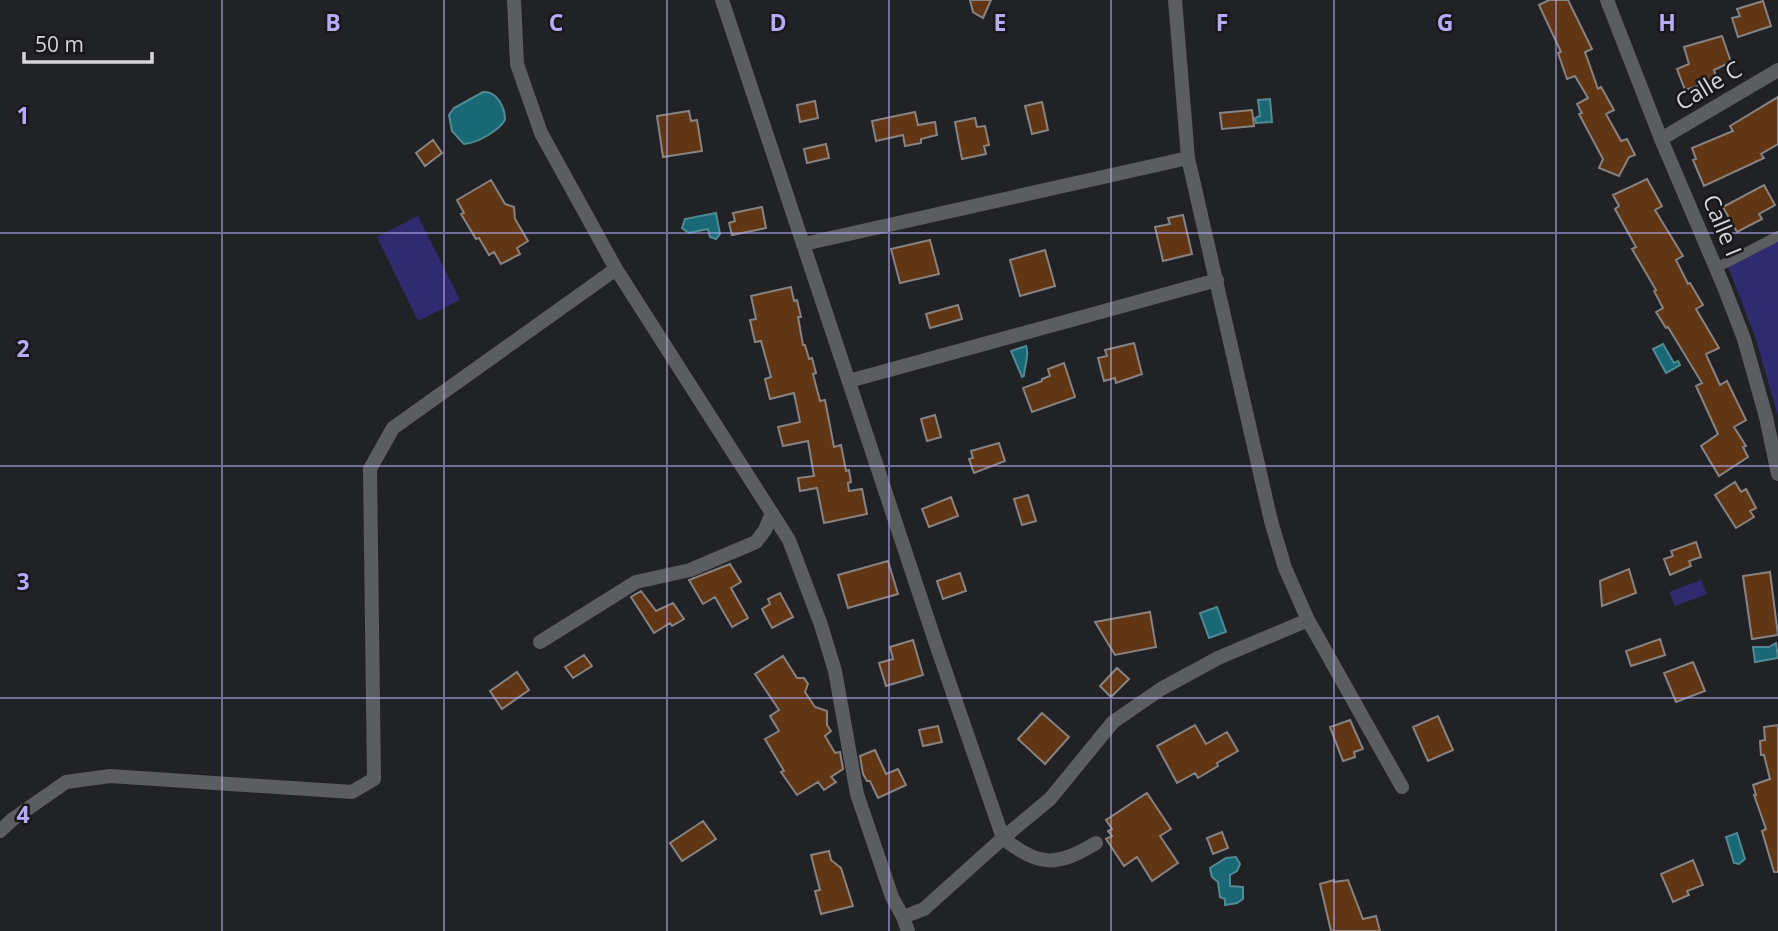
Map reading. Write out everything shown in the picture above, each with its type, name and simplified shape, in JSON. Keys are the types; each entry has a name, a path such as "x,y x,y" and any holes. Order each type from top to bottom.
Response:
{"street":[{"path":"514,0 517,64 541,133 616,269 789,540 835,671 857,794 892,897 906,924 1050,799 1113,722 1161,690 1218,658 1308,621"},
{"path":"722,0 1003,838 1023,855 1053,862 1096,843"},
{"path":"1175,0 1188,158 1284,568 1308,621 1402,787"},
{"name":"Calle I","path":"1607,0 1744,339 1775,438 1778,474"},
{"name":"Calle C","path":"1661,139 1778,70"},
{"path":"804,244 1188,158"},
{"path":"1716,268 1778,236"},
{"path":"0,831 13,818 66,782 110,776 352,792 374,779 370,469 393,428 616,269"},
{"path":"849,381 1217,280"},
{"path":"540,642 636,582 690,570 755,542 765,530 772,513"}],"shaded area":[{"path":"418,216 460,300 418,321 377,237"},
{"path":"1778,240 1778,416 1755,336 1728,267"},
{"path":"1701,580 1707,594 1675,606 1669,592"}],"water":[{"path":"483,92 496,97 504,110 505,120 487,136 464,144 452,131 449,115 454,108"},
{"path":"1270,99 1272,122 1256,123 1255,118 1260,116 1258,100"},
{"path":"716,213 720,234 716,239 710,237 708,229 689,233 682,228 685,219"},
{"path":"1663,344 1674,363 1678,361 1680,365 1666,373 1653,349"},
{"path":"1026,346 1027,357 1022,377 1011,351"},
{"path":"1217,607 1226,632 1209,638 1200,613"},
{"path":"1776,643 1778,658 1755,662 1753,647 1769,647"},
{"path":"1737,833 1745,859 1739,864 1734,863 1726,837"},
{"path":"1236,857 1240,864 1237,871 1230,875 1230,886 1243,887 1243,899 1225,905 1225,899 1220,897 1218,882 1212,877 1210,868 1226,858"}],"building":[{"path":"970,0 991,0 983,18 973,12"},
{"path":"1549,0 1568,0 1592,49 1585,52 1598,89 1601,87 1614,110 1606,114 1621,141 1627,139 1635,155 1629,157 1619,176 1599,168 1603,159 1579,114 1582,113 1577,104 1588,98 1575,76 1567,79 1558,53 1561,52 1539,5"},
{"path":"1763,1 1771,26 1738,37 1732,18 1740,16 1737,9"},
{"path":"1722,36 1731,62 1714,70 1717,80 1685,90 1677,69 1689,64 1684,47"},
{"path":"1778,97 1778,144 1761,154 1764,158 1704,186 1693,160 1696,159 1692,148 1733,131 1730,126"},
{"path":"815,101 818,118 800,122 797,105"},
{"path":"1042,102 1048,130 1032,134 1025,106"},
{"path":"1252,110 1254,126 1222,129 1220,113"},
{"path":"689,111 691,121 697,120 702,151 663,157 657,116"},
{"path":"915,112 918,125 935,122 937,135 921,139 921,143 905,146 903,135 876,141 872,121"},
{"path":"975,118 977,127 985,126 989,145 984,146 986,154 962,159 955,122"},
{"path":"433,140 442,153 425,166 416,153"},
{"path":"826,144 829,158 807,163 804,149"},
{"path":"1647,179 1662,206 1655,210 1683,256 1676,260 1703,305 1696,309 1719,348 1706,354 1708,359 1720,385 1727,381 1746,420 1734,427 1746,446 1743,447 1748,457 1719,476 1701,446 1718,434 1696,386 1702,383 1656,312 1663,308 1654,291 1656,290 1632,249 1636,247 1615,209 1619,206 1613,195"},
{"path":"491,180 505,204 514,207 515,219 528,241 517,248 520,254 501,264 494,252 489,255 479,238 476,239 461,214 464,213 457,200"},
{"path":"1764,185 1775,205 1759,214 1762,219 1737,232 1723,207"},
{"path":"762,207 766,228 732,235 729,223 735,221 733,213"},
{"path":"1183,215 1192,254 1163,261 1155,227 1170,224 1168,218"},
{"path":"930,240 939,274 900,283 891,249"},
{"path":"1045,250 1055,286 1020,296 1010,260"},
{"path":"791,287 801,317 798,317 803,345 809,359 812,358 820,401 825,400 834,447 841,445 846,471 849,470 849,491 862,489 867,514 824,523 817,488 800,491 798,478 814,476 808,441 783,446 778,427 800,422 794,393 770,399 765,379 771,377 761,341 755,342 750,320 756,319 751,296"},
{"path":"958,305 962,319 930,328 926,314"},
{"path":"1134,343 1142,374 1116,383 1115,378 1104,381 1098,358 1107,356 1105,350"},
{"path":"1064,363 1075,397 1032,412 1023,388 1042,381 1050,376 1048,369"},
{"path":"935,415 941,437 927,441 921,419"},
{"path":"999,443 1005,461 974,473 969,459 973,458 971,451"},
{"path":"1735,482 1741,492 1746,489 1756,508 1750,511 1754,517 1736,528 1715,495"},
{"path":"1028,495 1036,521 1022,525 1014,499"},
{"path":"951,497 958,516 929,527 922,509"},
{"path":"1696,542 1701,557 1689,561 1691,566 1670,575 1664,559 1673,556 1671,551"},
{"path":"888,561 898,594 848,608 838,575"},
{"path":"730,564 741,582 731,588 748,618 732,627 715,597 703,604 689,580"},
{"path":"1629,569 1636,593 1602,606 1600,581"},
{"path":"1770,572 1778,635 1752,639 1743,576"},
{"path":"960,573 966,591 943,599 937,581"},
{"path":"641,591 656,611 673,603 684,619 672,626 670,623 654,633 631,597"},
{"path":"780,593 793,617 772,628 762,609 770,604 768,599"},
{"path":"1150,612 1156,647 1115,655 1095,622"},
{"path":"1660,639 1665,655 1631,666 1626,651"},
{"path":"913,640 923,675 886,686 879,663 893,659 890,647"},
{"path":"584,655 592,666 573,678 565,667"},
{"path":"783,656 797,678 804,678 808,684 805,692 815,707 827,711 827,725 831,731 825,736 835,753 840,752 843,769 831,777 836,782 824,790 818,782 797,795 781,772 784,771 765,739 779,731 770,716 779,710 755,674"},
{"path":"1693,662 1705,691 1676,702 1664,673"},
{"path":"1117,668 1129,679 1111,697 1100,686"},
{"path":"517,672 529,690 502,709 490,691"},
{"path":"1042,713 1069,737 1045,764 1018,739"},
{"path":"1438,716 1453,750 1428,761 1413,727"},
{"path":"1350,720 1363,749 1354,752 1355,757 1343,761 1330,727"},
{"path":"1195,725 1206,744 1227,732 1238,751 1198,778 1195,773 1177,783 1157,746"},
{"path":"1778,725 1778,872 1774,872 1762,831 1766,829 1753,785 1770,779 1764,755 1761,755 1760,741 1765,740 1764,727"},
{"path":"938,726 942,742 923,746 919,730"},
{"path":"875,750 886,774 898,769 906,785 878,798 870,781 867,781 863,774 860,756"},
{"path":"1147,793 1171,829 1160,836 1178,863 1152,881 1137,857 1124,866 1106,839 1112,836 1108,831 1112,829 1106,820"},
{"path":"703,821 716,839 682,861 670,843"},
{"path":"1222,832 1228,848 1213,854 1207,838"},
{"path":"829,851 831,860 841,868 853,906 821,914 815,891 820,890 811,855"},
{"path":"1693,860 1703,885 1687,891 1689,895 1673,902 1661,874"},
{"path":"1348,880 1363,919 1376,916 1380,931 1331,931 1320,884"}]}
